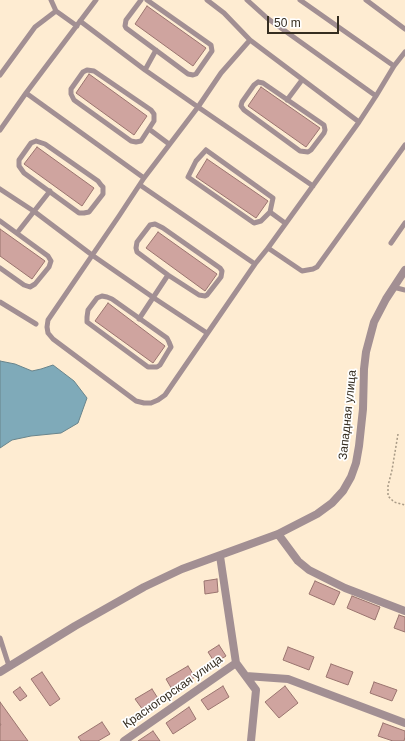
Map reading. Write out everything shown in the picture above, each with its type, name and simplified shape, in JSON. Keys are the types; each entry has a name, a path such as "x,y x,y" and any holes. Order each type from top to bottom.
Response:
{"street":[{"name":"Западная улица","path":"0,672 75,626 144,587 182,569 278,534 311,517 332,503 343,491 352,477 356,463 363,409 366,352 374,322 379,310 405,270"},
{"path":"278,534 298,560 310,570 345,588 405,611"},
{"path":"220,556 236,663 256,690 251,741"},
{"name":"Красногорская улица","path":"124,741 236,663"},
{"path":"246,676 288,679 405,723"}],"lane":[{"path":"51,0 56,11 78,23 313,186"},
{"path":"0,130 96,0"},
{"path":"141,0 126,20 125,26 128,31 188,74 193,75 198,72 212,51 209,43 147,0"},
{"path":"207,0 224,13 250,40 359,122"},
{"path":"247,0 267,18 376,96"},
{"path":"300,0 394,66"},
{"path":"366,0 405,29"},
{"path":"0,75 35,27 56,11"},
{"path":"250,40 222,73 144,178 48,320 46,327 48,333 53,339 136,401 151,403 165,395 255,264 359,122 394,66 405,52"},
{"path":"145,70 156,50"},
{"path":"87,70 94,71 151,110 154,114 154,121 149,129 141,141 132,141 74,100 71,94 71,89 82,72 87,70"},
{"path":"287,100 302,80"},
{"path":"258,82 263,83 287,100 322,124 325,128 324,133 314,148 308,152 300,150 244,110 241,106 242,102 254,85 258,82"},
{"path":"26,93 144,178"},
{"path":"149,129 169,144"},
{"path":"36,141 45,144 98,181 103,188 103,194 89,212 84,213 79,213 50,191 24,173 20,166 20,160 25,152 31,143 36,141"},
{"path":"268,248 302,271 317,267 405,144"},
{"path":"206,150 273,198 270,212 261,221 254,223 188,177 196,162 206,150"},
{"path":"140,184 255,264"},
{"path":"0,189 154,298 208,333"},
{"path":"17,233 50,191"},
{"path":"270,212 285,223"},
{"path":"0,221 48,256 51,261 49,267 35,284 30,287 24,285 0,268"},
{"path":"391,243 405,223"},
{"path":"150,225 158,225 163,228 218,266 222,271 221,277 205,296 199,295 168,275 137,252 137,242 150,225"},
{"path":"139,319 168,275"},
{"path":"393,288 405,290"},
{"path":"102,296 112,299 139,319 167,338 171,347 160,365 157,367 148,367 87,322 88,310 97,298 102,296"},
{"path":"0,302 36,324"},
{"path":"0,638 9,666"}],"path":[{"path":"398,434 388,486 388,496 394,502 405,505"}],"water":[{"path":"0,361 15,364 32,371 53,365 74,381 87,398 78,423 61,433 31,436 12,440 0,448"}],"building":[{"path":"147,6 206,48 193,66 135,24"},
{"path":"89,74 147,116 134,135 76,93"},
{"path":"261,87 320,128 306,147 248,106"},
{"path":"37,147 94,188 82,206 24,164"},
{"path":"207,159 268,201 256,218 196,177"},
{"path":"0,229 45,261 32,279 0,256"},
{"path":"158,232 217,274 205,291 146,248"},
{"path":"108,303 165,346 153,363 95,321"},
{"path":"217,579 218,592 205,594 204,581"},
{"path":"315,581 340,592 334,605 309,594"},
{"path":"352,596 380,607 375,620 347,608"},
{"path":"399,615 405,617 405,632 394,628"},
{"path":"219,645 226,656 215,663 208,652"},
{"path":"288,647 314,657 309,670 283,660"},
{"path":"331,664 353,672 348,685 326,677"},
{"path":"188,666 195,677 173,691 166,679"},
{"path":"42,672 60,699 50,706 31,679"},
{"path":"374,682 397,690 392,701 370,693"},
{"path":"223,686 229,697 208,710 201,700"},
{"path":"285,686 298,703 279,718 265,702"},
{"path":"20,687 27,696 20,701 13,692"},
{"path":"152,689 159,700 143,710 135,699"},
{"path":"0,702 28,741 0,741"},
{"path":"189,707 196,719 173,734 166,723"},
{"path":"102,722 110,734 98,741 81,741 78,737"},
{"path":"383,723 405,731 404,741 393,741 378,736"},
{"path":"153,731 160,741 138,741"}]}
